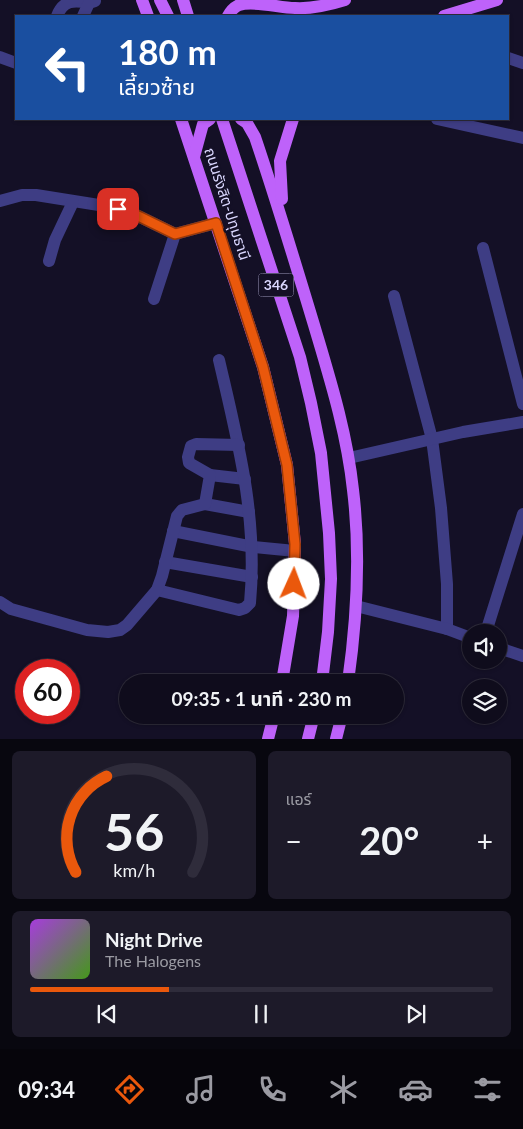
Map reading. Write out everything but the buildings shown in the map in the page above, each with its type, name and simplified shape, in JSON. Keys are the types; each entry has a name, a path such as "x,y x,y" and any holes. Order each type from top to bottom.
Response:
{"main road":[{"path":"142,0 148,15"},
{"path":"160,0 168,15"},
{"path":"183,0 188,15"},
{"path":"229,15 239,6 244,5 312,8 345,0"},
{"path":"464,14 497,0"},
{"name":"ถนนรังสิต-ปทุมธานี","path":"181,120 263,367 285,456 295,551 293,616 283,674"},
{"path":"194,157 203,124 209,120"},
{"name":"ถนนรังสิต-ปทุมธานี","path":"222,120 300,357 321,453 329,533 331,579 323,674"},
{"path":"242,120 247,123 255,137 286,232 339,412 349,458 354,492 358,560 356,606 349,674"},
{"path":"286,232 280,183 280,161 293,120"},
{"path":"268,739 272,724"},
{"path":"308,739 312,724"},
{"path":"336,739 340,724"}],"street":[{"path":"58,15 65,4 70,1 94,2"},
{"path":"84,15 94,2"},
{"path":"0,57 15,62"},
{"path":"509,58 523,63"},
{"path":"441,120 523,138"},
{"path":"0,200 36,195 130,212 175,234 216,223"},
{"path":"49,261 55,240 72,202"},
{"path":"154,299 175,234"},
{"path":"483,248 523,404"},
{"path":"394,296 432,439 446,565 447,629"},
{"path":"157,590 239,610 245,608 250,603 253,547 245,480 239,445 219,360"},
{"path":"349,458 432,439 523,422"},
{"path":"239,445 196,444 191,446 188,457 189,463 210,475 245,480"},
{"path":"206,504 210,475"},
{"path":"0,602 11,609 78,628 108,632 120,630 127,625 157,590 177,516 182,510 206,504 249,512"},
{"path":"489,624 523,514"},
{"path":"173,531 253,547 295,551"},
{"path":"165,562 252,577"},
{"path":"356,606 447,629 462,635"},
{"path":"507,651 523,656"}],"route":[{"path":"118,209 130,212 175,234 216,223 263,367 287,465 295,544 294,584"}]}
